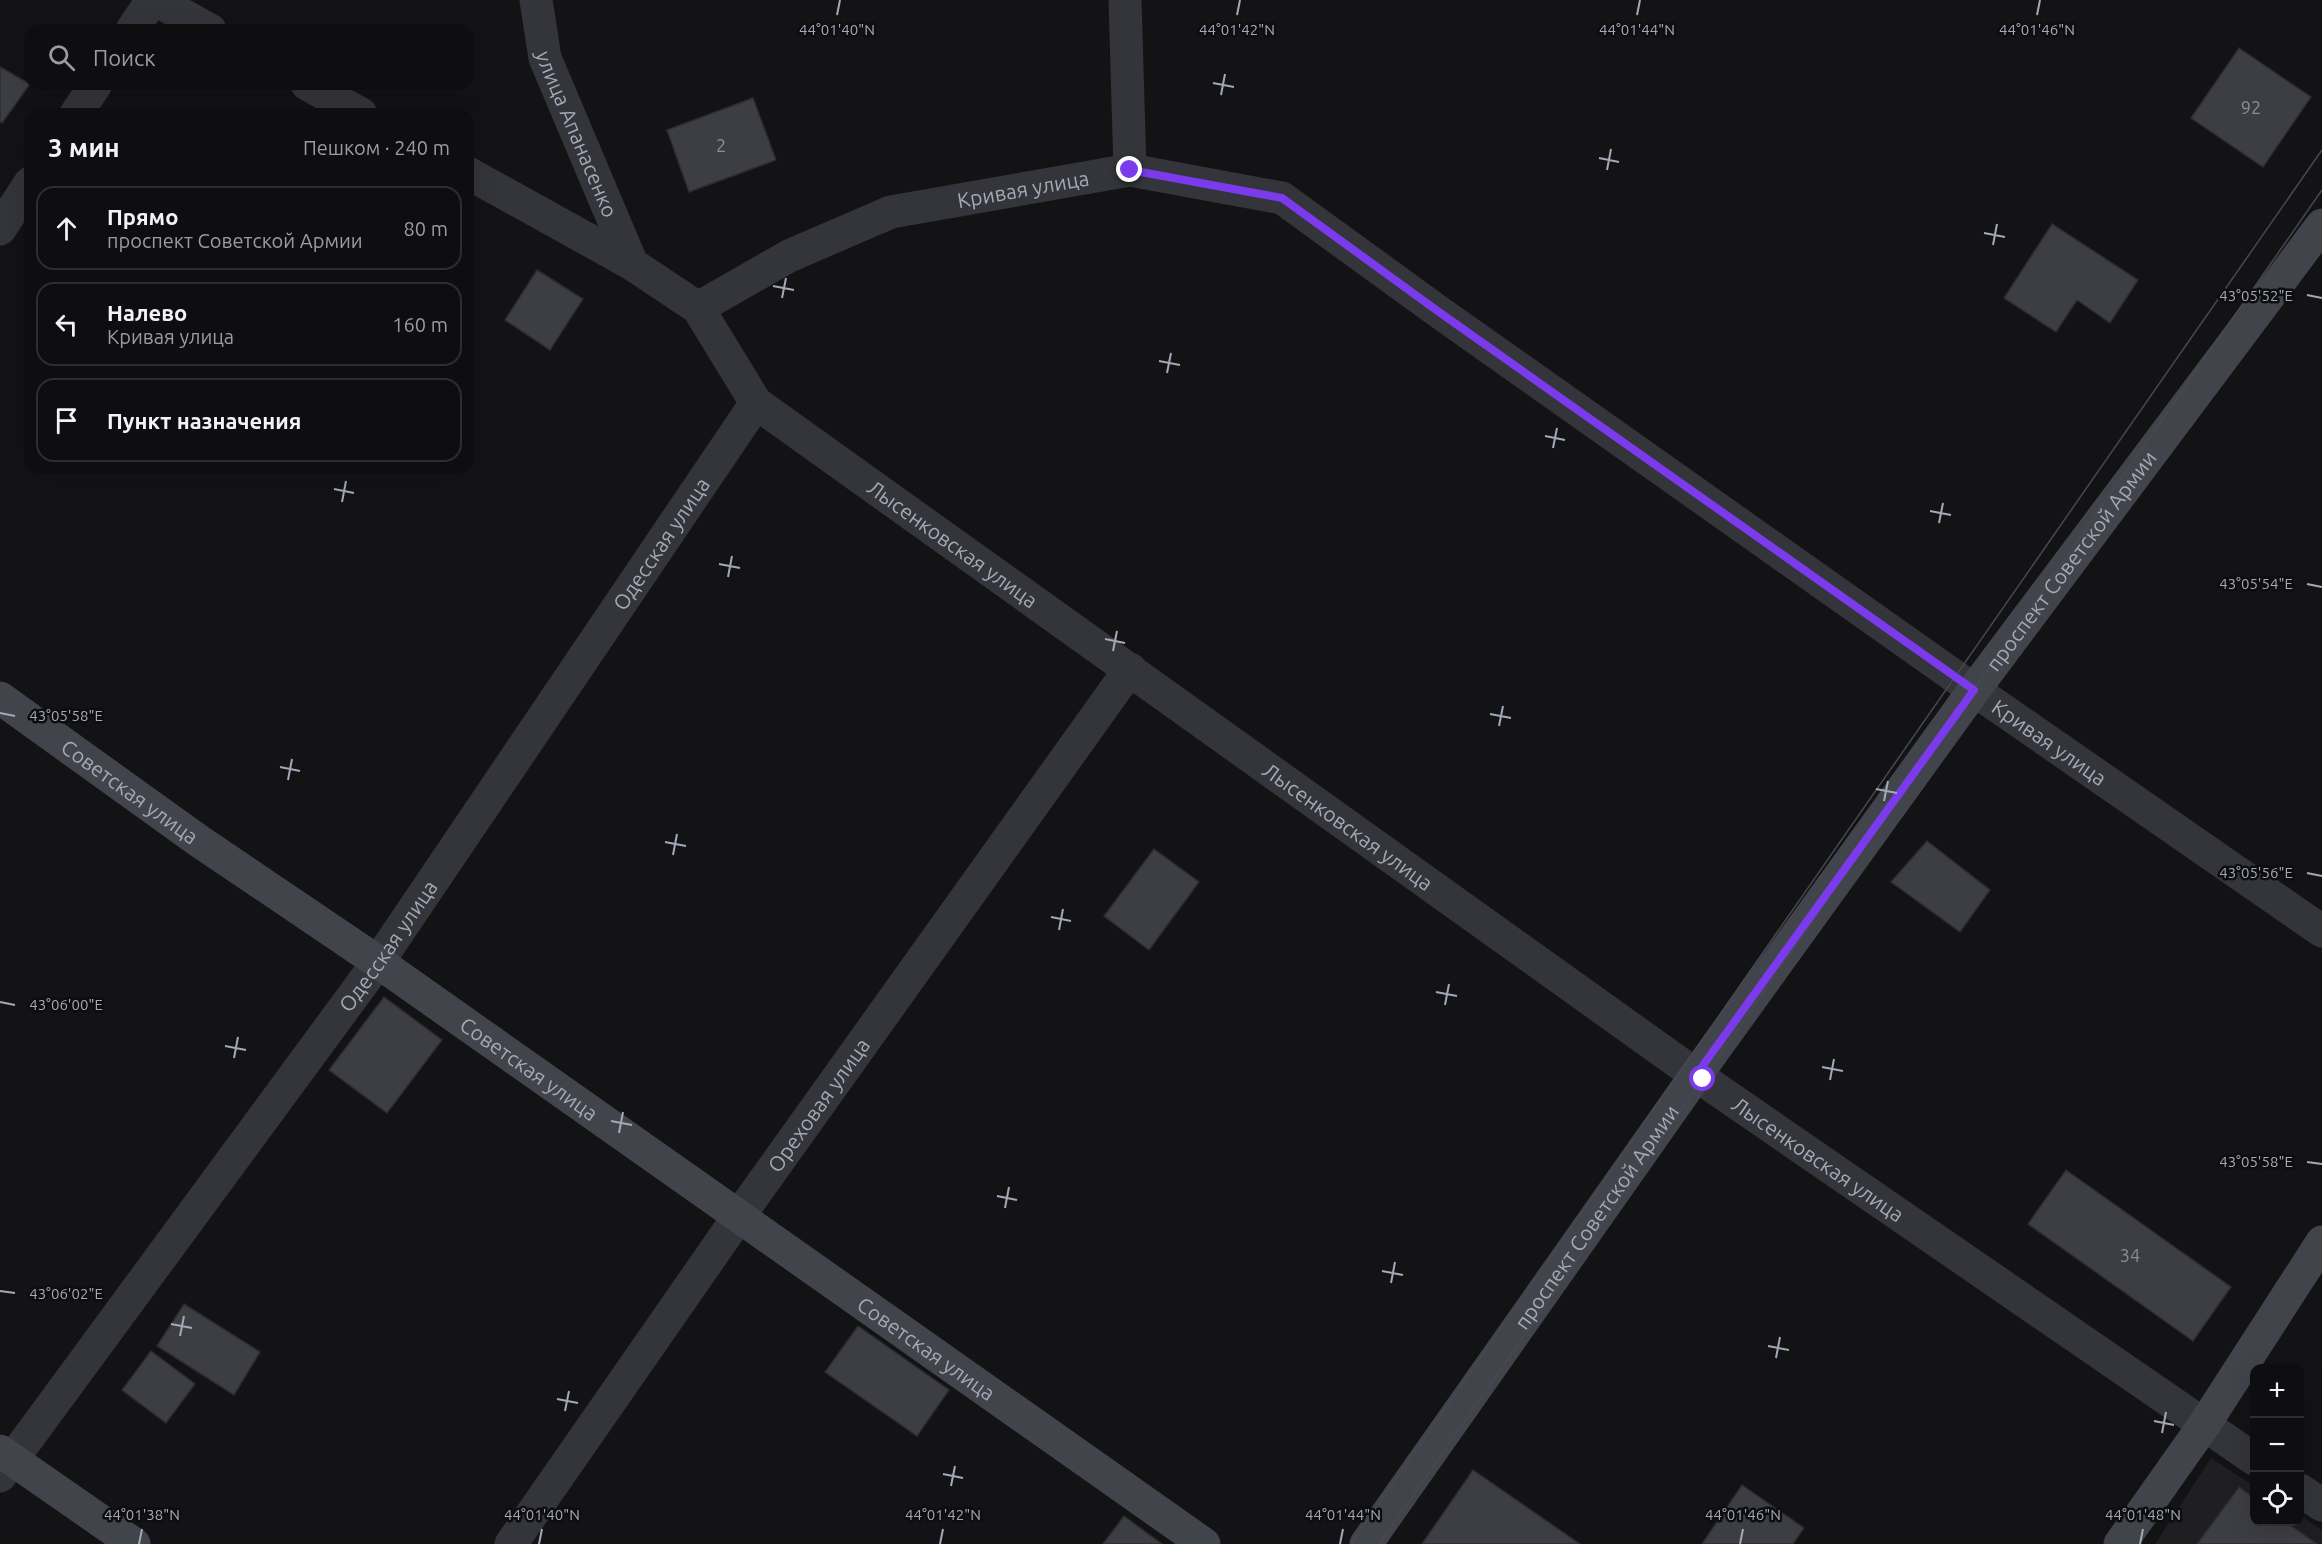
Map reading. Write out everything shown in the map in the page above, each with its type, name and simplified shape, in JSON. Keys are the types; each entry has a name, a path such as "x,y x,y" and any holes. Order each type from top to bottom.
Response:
{"main road":[{"name":"проспект Советской Армии","path":"1366,1544 1696,1075 1974,690 2322,225"},
{"name":"Советская улица","path":"0,698 200,841 378,962 1204,1544"},
{"path":"2120,1544 2204,1425 2322,1242"},
{"path":"4,1462 134,1544"}],"street":[{"path":"136,24 154,0 199,24"},
{"name":"улица Апанасенко","path":"536,0 545,58 632,264"},
{"path":"1125,0 1130,170"},
{"path":"80,108 92,90"},
{"path":"318,90 351,108"},
{"name":"Кривая улица","path":"698,308 789,256 891,212 1130,170 1282,198 1439,312 1974,690 2322,931"},
{"name":"Лысенковская улица","path":"474,176 632,264 698,308 756,403 1696,1075 2250,1456"},
{"path":"0,229 24,192"},
{"name":"Одесская улица","path":"4,1462 378,962 756,403"},
{"name":"Ореховая улица","path":"511,1544 740,1216 1130,669"},
{"path":"2304,1493 2322,1505"}],"shaded area":[{"path":"2211,1458 2250,1483 2250,1526 2304,1526 2304,1518 2322,1530 2322,1544 2155,1544"}],"building":[{"path":"2239,48 2311,97 2263,167 2191,118"},
{"path":"0,67 24,81 26,90 2,123 0,122"},
{"path":"753,98 776,160 689,192 667,130"},
{"path":"2052,224 2138,280 2110,323 2077,300 2056,332 2004,298"},
{"path":"537,270 583,299 550,350 505,320"},
{"path":"1927,841 1990,890 1960,932 1891,882"},
{"path":"1154,849 1199,882 1149,950 1104,916"},
{"path":"384,997 442,1040 387,1113 329,1070"},
{"path":"2066,1170 2231,1287 2193,1341 2028,1224"},
{"path":"184,1304 260,1352 234,1395 157,1346"},
{"path":"858,1326 949,1390 917,1436 825,1372"},
{"path":"151,1351 195,1384 166,1423 122,1390"},
{"path":"1473,1470 1580,1544 1422,1544"},
{"path":"1742,1485 1804,1528 1793,1544 1702,1544"},
{"path":"2239,1487 2250,1495 2250,1526 2292,1526 2317,1544 2197,1544"},
{"path":"1124,1516 1162,1544 1103,1544"}],"tram line":[{"path":"1351,1544 2322,150"},
{"path":"1379,1544 2322,190"}],"route":[{"path":"1130,170 1282,198 1439,312 1974,690 1696,1075 1703,1079"}]}
